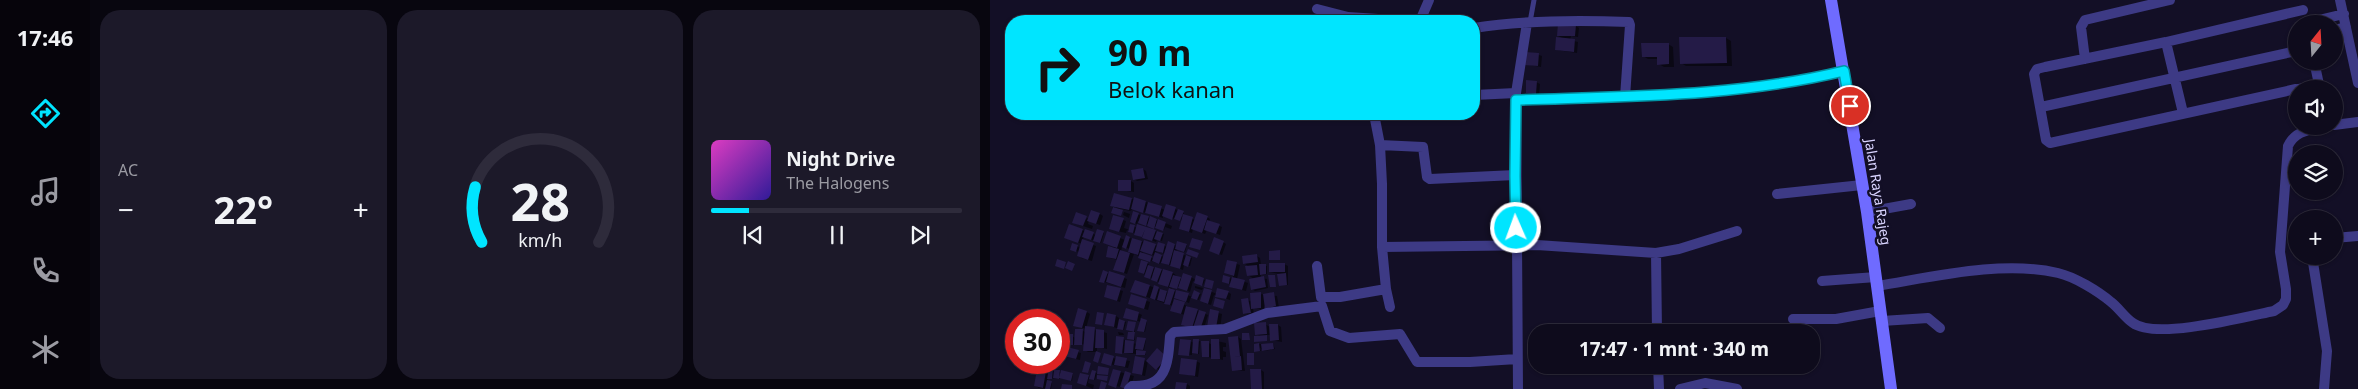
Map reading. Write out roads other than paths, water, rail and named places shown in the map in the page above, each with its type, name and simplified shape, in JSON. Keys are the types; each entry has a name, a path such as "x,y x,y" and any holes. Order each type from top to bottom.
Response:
{"main road":[{"name":"Jalan Raya Rajeg","path":"1830,0 1844,71 1867,212 1892,389"}],"street":[{"path":"1423,15 1429,0"},
{"path":"2085,58 2081,27 2085,20 2170,0"},
{"path":"2340,0 2358,83"},
{"path":"2288,91 2050,143 2046,140 2034,74 2035,71 2045,66 2166,42 2302,5"},
{"path":"1317,9 1340,15"},
{"path":"2340,15 2344,14"},
{"path":"1518,389 1515,176 1516,97 1529,23"},
{"path":"1480,27 1529,23 1630,23 1625,97"},
{"path":"2166,42 2183,113"},
{"path":"2041,107 2288,53"},
{"path":"1480,95 1625,97 1708,93 1795,82 1844,71"},
{"path":"1375,120 1380,145 1382,247 1386,289 1390,307"},
{"path":"2343,124 2358,122"},
{"path":"1822,281 1877,281 2010,269 2060,273 2111,302 2133,324 2141,328 2155,330 2180,328 2274,311 2283,305 2286,299 2280,252 2288,146 2292,138 2296,135"},
{"path":"1380,145 1423,148 1427,176 1430,179 1515,176"},
{"path":"1777,194 1862,185"},
{"path":"1867,212 1912,204"},
{"path":"1382,247 1578,246 1656,253 1679,249 1737,231"},
{"path":"2343,237 2358,236"},
{"path":"1656,253 1657,324"},
{"path":"2313,265 2327,351 2324,389"},
{"path":"1317,266 1322,302 1330,331 1350,338 1400,334 1417,362 1470,362 1517,359"},
{"path":"1128,389 1132,386 1144,386 1161,377 1165,372 1170,336 1174,332 1225,329 1267,313 1322,302 1340,296 1386,289"},
{"path":"1793,319 1881,316 1928,318 1940,328"},
{"path":"1658,374 1659,389"},
{"path":"1680,389 1705,383 1737,389"}],"lane":[{"path":"1529,23 1534,0"}]}
